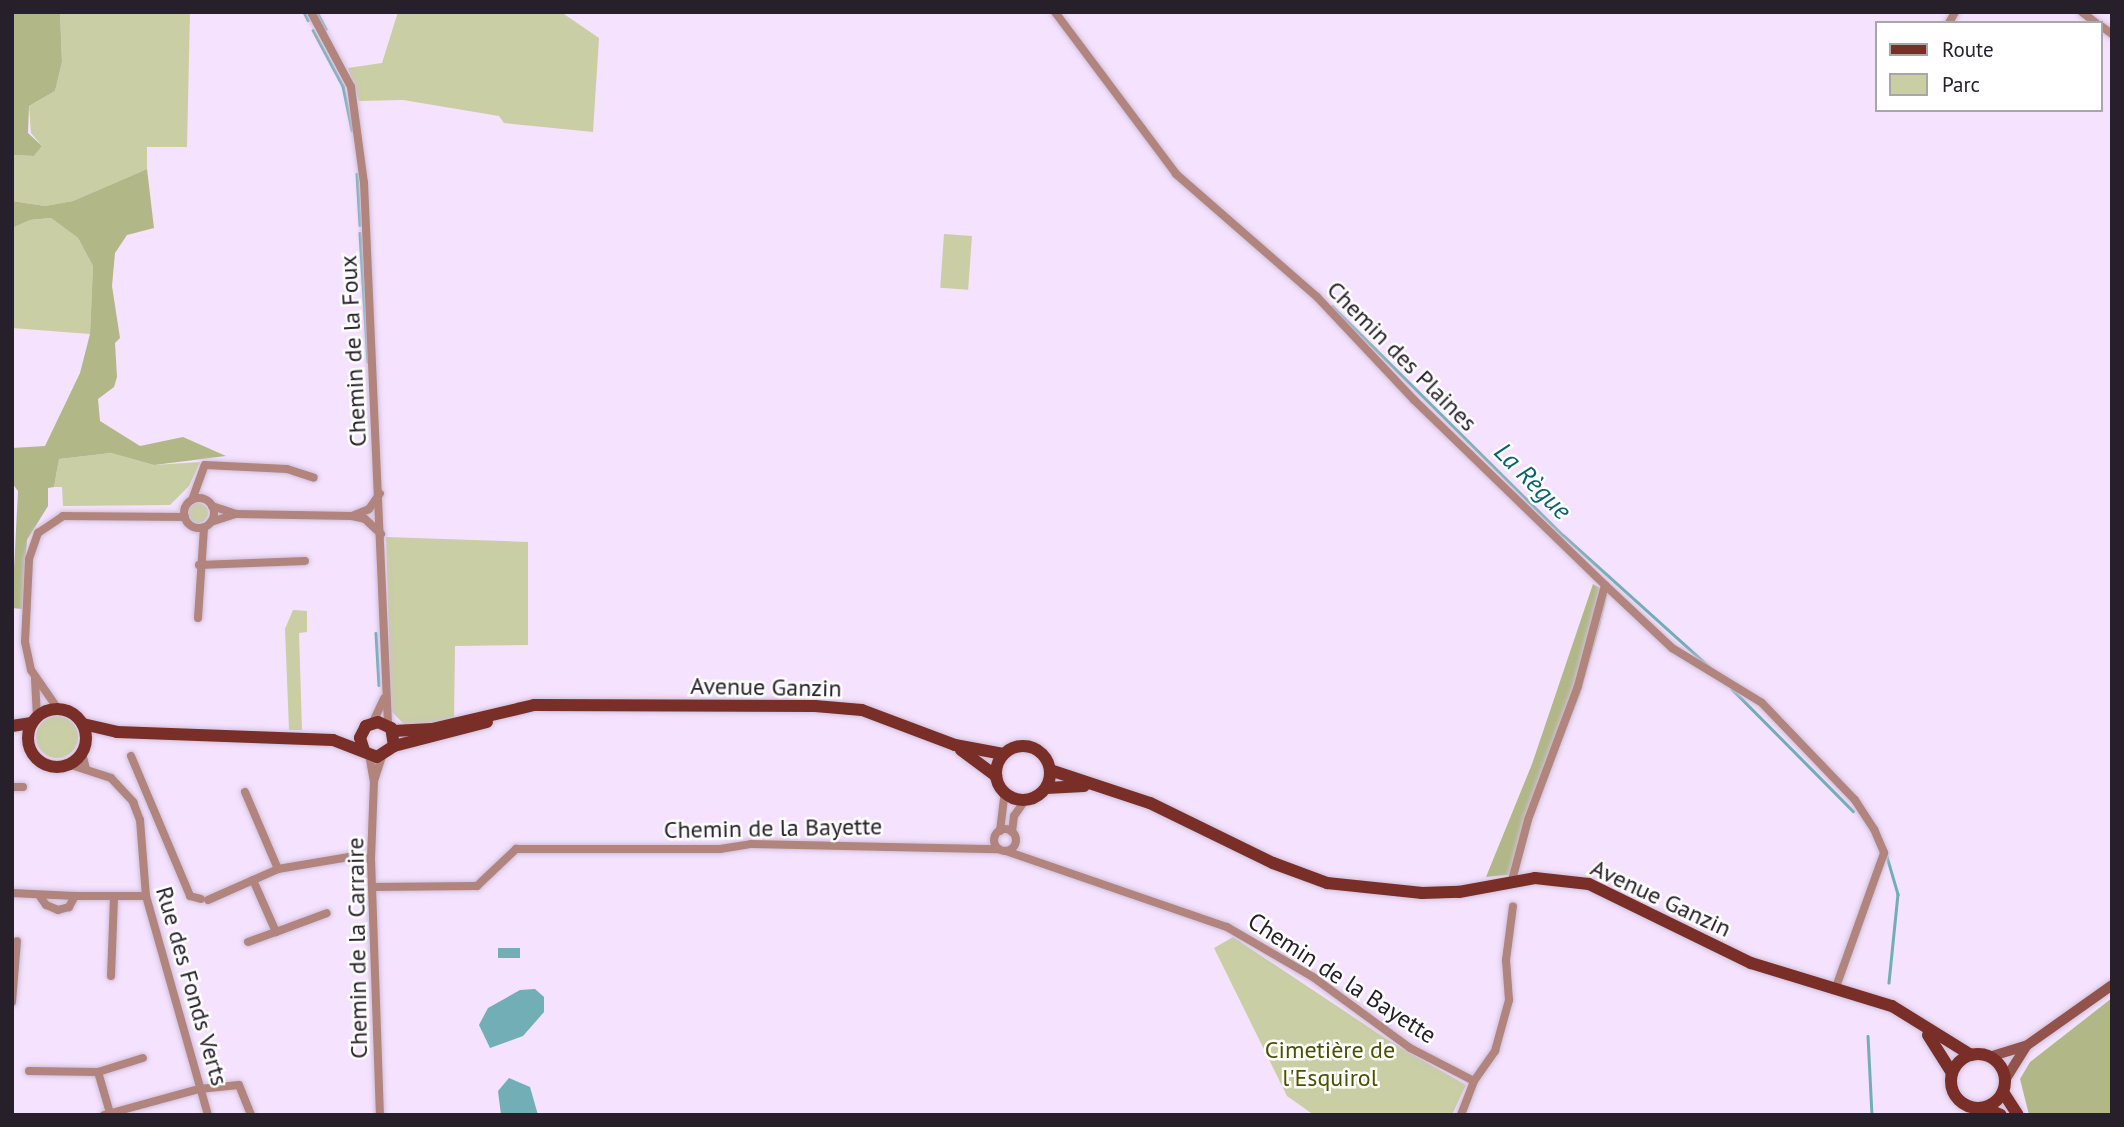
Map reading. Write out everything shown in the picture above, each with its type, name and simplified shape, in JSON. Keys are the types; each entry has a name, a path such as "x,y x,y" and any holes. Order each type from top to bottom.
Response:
{"main road":[{"name":"Avenue Ganzin","path":"373,722 390,728 432,729 534,705 838,707 885,717 955,745 1003,754"},
{"name":"Avenue Ganzin","path":"394,746 530,712 612,706"},
{"path":"12,726 35,720 58,709 83,724 117,732 333,740 371,753 394,746 390,728"},
{"path":"29,743 35,720"},
{"path":"333,740 361,732 373,722"},
{"path":"83,724 83,749"},
{"path":"12,732 29,743 44,763 68,764 83,749 117,732"},
{"path":"361,732 371,753"},
{"name":"Avenue Ganzin","path":"955,745 996,776"},
{"path":"1018,746 1030,746 1043,754 1050,770 1046,788 1025,800 1005,793 996,776 1003,754 1018,746"},
{"name":"Avenue Ganzin","path":"1050,770 1150,803 1273,863 1327,883 1422,893 1458,892 1512,880 1551,877 1589,884 1717,949 1892,1006 1971,1055"},
{"name":"Avenue Ganzin","path":"1046,788 1095,786"},
{"path":"2001,1115 1984,1108 1968,1107 1956,1097 1952,1073 1971,1055 1989,1057 2025,1046 2108,986"},
{"name":"Avenue Ganzin","path":"1922,1027 1952,1073"},
{"path":"1984,1108 2004,1086 2025,1046"},
{"path":"1989,1057 2000,1066 2004,1086 2018,1115"}],"street":[{"name":"Chemin de la Foux","path":"310,12 344,70 356,110 365,183 380,493 384,698 390,728"},
{"name":"Chemin des Plaines","path":"1055,12 1176,174 1317,297 1414,400 1672,648 1762,703 1855,800 1874,829 1884,853 1836,987"},
{"path":"185,513 205,465 218,462 249,470 287,469 314,478"},
{"path":"199,484 205,499 212,506 236,514 352,516 365,519 381,534"},
{"path":"352,516 366,510 380,493"},
{"path":"192,500 205,499"},
{"path":"199,544 212,506"},
{"path":"366,510 380,522"},
{"path":"35,720 35,676 25,642 29,559 38,533 63,516 185,513"},
{"path":"185,513 199,544 198,618"},
{"path":"192,526 236,514"},
{"path":"200,565 305,561"},
{"path":"1512,880 1528,820 1578,686 1605,585"},
{"path":"35,676 58,709"},
{"name":"Chemin de la Foux","path":"373,722 384,698"},
{"path":"83,749 86,769"},
{"name":"Chemin de la Carraire","path":"371,753 374,781 371,859 380,1115"},
{"name":"Chemin de la Carraire","path":"371,753 374,781"},
{"path":"131,756 190,896 204,900 278,869 349,857 371,859"},
{"path":"68,764 111,778 134,802 148,796"},
{"path":"12,787 23,787"},
{"path":"245,792 278,869"},
{"path":"1005,793 1000,831 994,839 1002,850 1014,845"},
{"path":"1025,800 1014,816 1012,832 1014,845 1027,860"},
{"name":"Rue des Fonds Verts","path":"134,802 140,820 146,896 208,1115"},
{"path":"1000,831 1012,832"},
{"name":"Chemin de la Bayette","path":"978,845 994,839"},
{"name":"Chemin de la Bayette","path":"372,887 477,886 516,849 570,846 580,850 720,849 751,844 978,845 1002,850 1227,927 1313,977 1410,1048 1474,1081"},
{"path":"253,880 276,932"},
{"path":"12,893 146,896"},
{"path":"39,895 46,905 58,910 69,907 75,896"},
{"path":"111,976 114,897"},
{"path":"1461,1115 1474,1081 1494,1051 1509,1000 1506,960 1513,906"},
{"path":"248,942 327,913"},
{"path":"12,1002 17,941"},
{"path":"29,1071 98,1072 143,1058"},
{"path":"98,1072 110,1114 202,1089 239,1085 251,1115"}],"green space":[{"path":"60,12 190,12 187,147 147,147 147,169 73,201 45,206 12,201 12,155 34,156 42,146 31,133 29,106 55,91 62,62"},
{"path":"398,12 561,12 599,38 593,132 504,123 499,116 403,100 359,101 348,68 382,63"},
{"path":"51,218 78,238 93,266 90,334 12,328 12,228 30,220"},
{"path":"944,234 972,236 968,290 940,288"},
{"path":"111,453 154,465 200,462 189,486 170,505 63,506 62,487 54,487 59,459"},
{"path":"194,503 202,503 208,513 202,523 194,523 188,517 188,509"},
{"path":"386,537 528,542 528,645 455,646 454,719 408,728 391,711"},
{"path":"293,610 307,611 307,632 299,633 302,730 289,730 285,629"},
{"path":"57,716 72,722 78,737 72,752 57,758 42,752 36,737 42,722"},
{"name":"Cimetière de l'Esquirol","path":"1233,937 1391,1042 1466,1085 1452,1115 1314,1115 1287,1096 1214,948"}],"shaded area":[{"path":"12,12 60,12 62,62 55,91 29,106 28,133 42,146 34,156 12,155"},
{"path":"147,169 154,228 127,235 115,253 112,286 120,338 115,343 117,377 114,387 98,399 100,421 140,446 183,437 226,456 154,465 111,453 59,459 54,487 48,488 48,506 27,540 22,609 12,608 18,491 12,483 12,448 45,446 80,373 90,334 93,266 78,238 51,218 30,220 12,228 12,201 45,206 73,201"},
{"path":"1593,584 1608,593 1600,626 1580,695 1535,808 1517,874 1486,877 1532,764"},
{"path":"498,948 520,948 520,958 498,958"},
{"path":"535,989 544,997 544,1012 523,1036 490,1048 479,1025 488,1008 520,990"},
{"path":"2112,998 2112,1115 2029,1115 2020,1079 2030,1062"},
{"path":"509,1078 530,1087 538,1115 501,1115 498,1091"}],"waterway":[{"path":"304,12 308,20"},
{"path":"317,12 326,29"},
{"path":"313,30 343,86 352,130"},
{"path":"357,174 360,225"},
{"path":"360,233 368,362"},
{"name":"La Règue","path":"1332,306 1563,535 1712,669"},
{"path":"376,633 379,685"},
{"name":"La Règue","path":"1732,689 1853,811"},
{"name":"La Règue","path":"1886,853 1898,894 1889,983"},
{"name":"La Règue","path":"1868,1036 1872,1115"}]}
